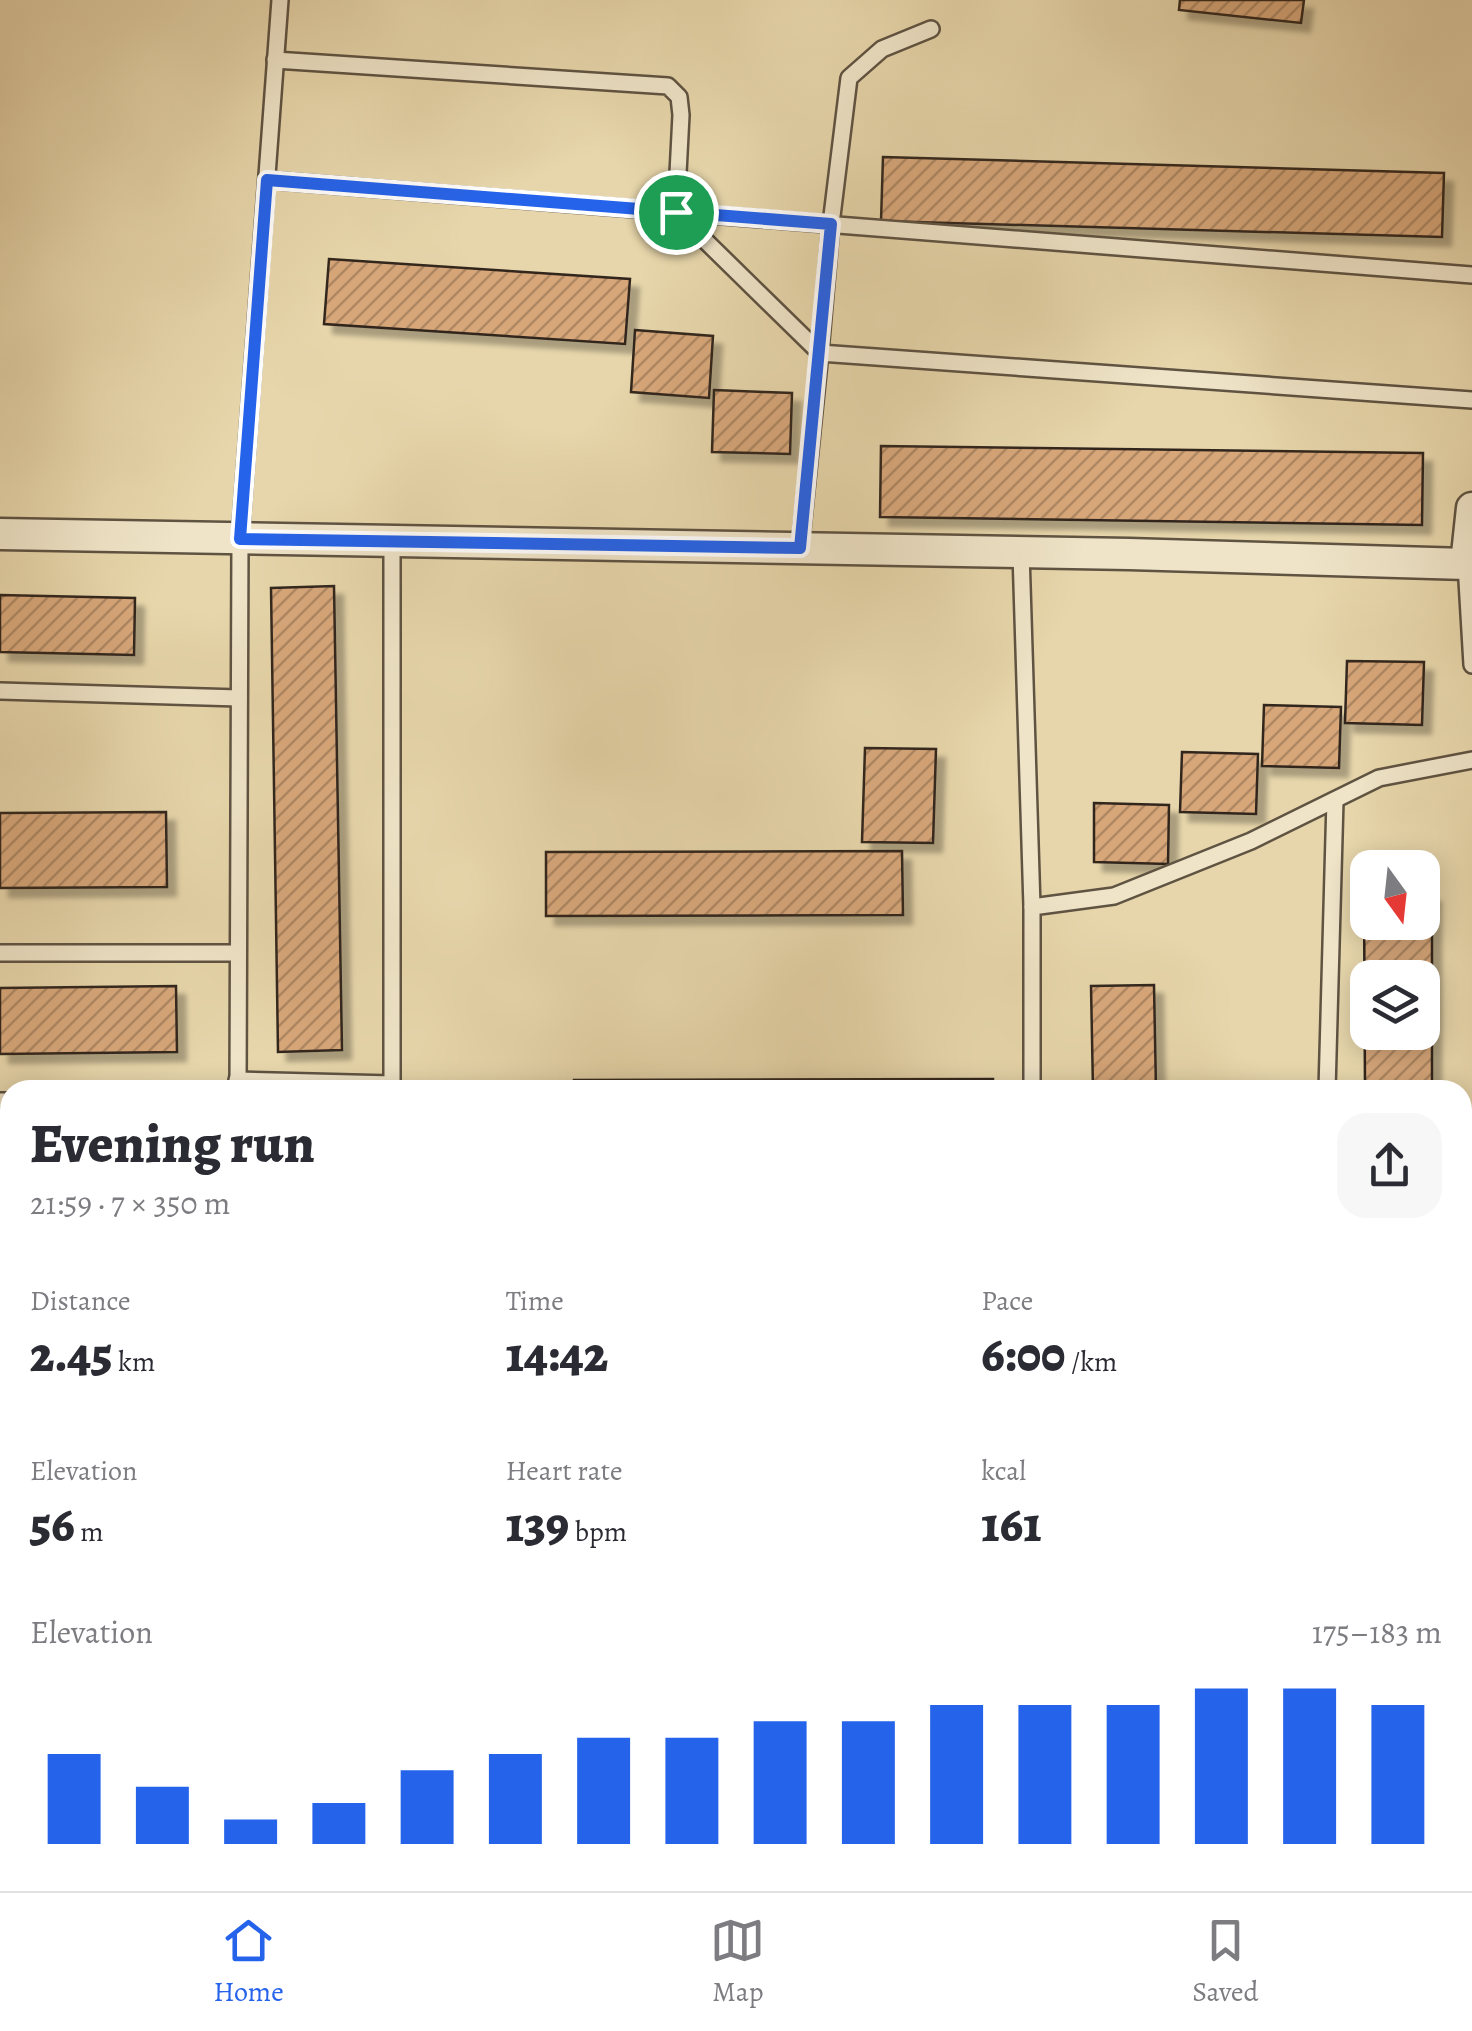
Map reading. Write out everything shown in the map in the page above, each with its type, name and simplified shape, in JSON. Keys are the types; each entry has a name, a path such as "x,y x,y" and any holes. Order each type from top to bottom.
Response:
{"street":[{"path":"0,534 1466,564 1472,508"}],"lane":[{"path":"238,1080 240,539 280,0"},
{"path":"800,548 849,78 882,49 931,29"},
{"path":"276,60 668,86 680,97 676,212 820,354 1472,400"},
{"path":"267,180 1472,275"},
{"path":"392,541 392,1080"},
{"path":"1021,553 1032,907 1032,1080"},
{"path":"1466,564 1472,665"},
{"path":"0,691 240,698"},
{"path":"1032,907 1114,896 1252,841 1380,778 1472,760"},
{"path":"1327,1080 1335,800"},
{"path":"0,953 238,953"}],"building":[{"path":"1180,0 1304,0 1301,23 1179,10"},
{"path":"883,157 1444,173 1442,237 881,221"},
{"path":"329,259 630,279 625,344 324,324"},
{"path":"635,330 713,336 709,398 631,392"},
{"path":"714,390 792,393 790,454 712,452"},
{"path":"881,446 1423,453 1422,525 880,517"},
{"path":"334,586 342,1050 278,1052 271,588"},
{"path":"0,595 135,598 134,655 0,652"},
{"path":"1347,661 1424,662 1422,725 1345,723"},
{"path":"1264,705 1341,707 1339,768 1262,766"},
{"path":"865,748 936,749 933,843 862,842"},
{"path":"1182,752 1258,754 1256,814 1180,812"},
{"path":"1094,803 1169,805 1168,864 1094,862"},
{"path":"166,812 167,887 0,888 0,813"},
{"path":"902,851 903,915 546,916 546,852"},
{"path":"1364,940 1432,940 1432,960 1364,960"},
{"path":"1154,985 1156,1080 1093,1080 1091,986"},
{"path":"176,986 177,1052 0,1054 0,988"},
{"path":"1365,1050 1432,1050 1432,1080 1365,1080"},
{"path":"993,1079 993,1080 574,1080"}],"route":[{"path":"267,180 676,212 831,224 800,548 240,539 267,180"}]}
